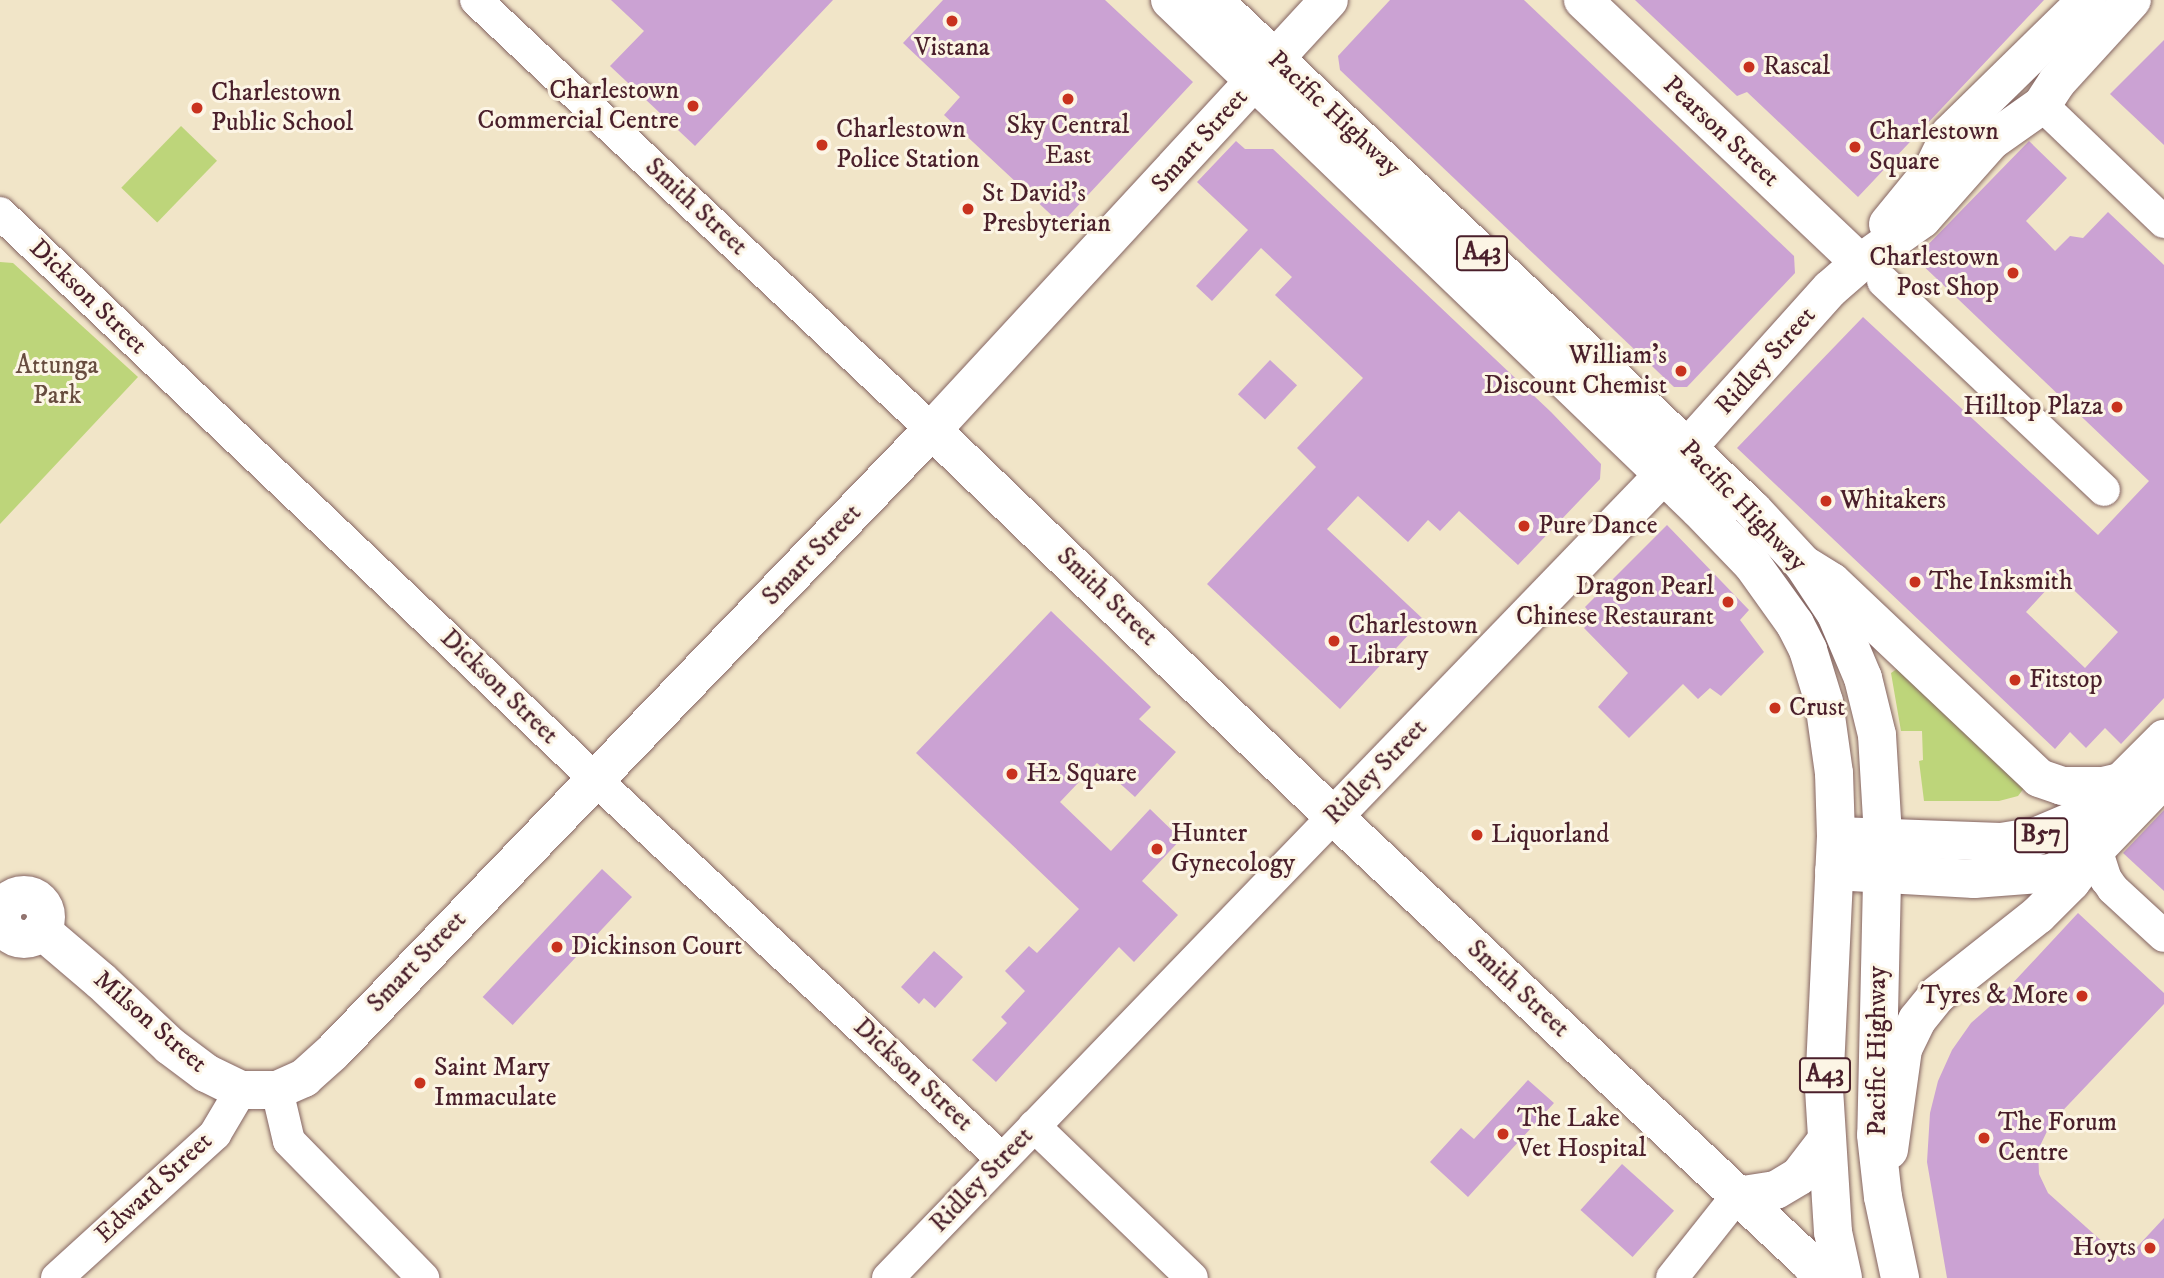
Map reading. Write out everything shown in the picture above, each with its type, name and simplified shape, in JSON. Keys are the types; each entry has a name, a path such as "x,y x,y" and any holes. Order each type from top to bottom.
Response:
{"main road":[{"name":"Pacific Highway","path":"1170,0 1265,70 1688,448 1803,564 1836,614 1863,678 1877,736 1883,855 1876,1135 1883,1197 1900,1278"},
{"name":"Pacific Highway","path":"1213,0 1265,70 1752,564 1780,601 1808,650 1829,726 1835,853 1824,1089 1833,1232 1843,1278"},
{"name":"Smart Street","path":"259,1090 303,1078 332,1053 366,1014 596,780 932,429 1329,0"},
{"name":"Pearson Street","path":"1583,0 1872,272"},
{"name":"Ridley Street","path":"2043,82 2087,0"},
{"name":"Ridley Street","path":"2043,82 2132,0"},
{"name":"Ridley Street","path":"1334,816 1663,475 1822,297 1872,272 1907,198 1933,169 1963,146 1984,104 2007,75 2043,82"},
{"name":"Smith Street","path":"932,429 1334,816 1809,1262 1821,1278"},
{"path":"1803,564 1832,582 2039,778 2062,786 2103,786 2124,781"},
{"name":"B57","path":"1835,853 1883,855 2001,842 2056,830 2075,820 2124,781 2164,739"},
{"name":"B57","path":"1883,855 1974,879 2032,876 2063,869 2096,849 2164,778"},
{"path":"1883,1197 1903,1049 1917,1020 1937,995 2038,915 2071,882 2096,849"},
{"name":"Milson Street","path":"12,917 101,981 170,1046 206,1073 259,1090"},
{"path":"1737,1196 1776,1189 1798,1176 1826,1141"}],"street":[{"name":"Smith Street","path":"476,0 932,429"},
{"path":"2043,82 2164,222"},
{"name":"Dickson Street","path":"0,213 596,780 1002,1159"},
{"path":"1872,272 2104,490"},
{"name":"Ridley Street","path":"888,1278 1334,816"},
{"path":"2096,849 2106,879 2113,889 2164,936"},
{"path":"259,1090 289,1142 423,1278"},
{"name":"Edward Street","path":"57,1278 215,1134 259,1090"},
{"path":"1034,1126 1192,1278"},
{"path":"1672,1278 1737,1196"}],"green space":[{"path":"181,126 217,161 157,223 121,188"},
{"name":"Attunga Park","path":"0,262 13,263 138,377 0,524"},
{"path":"1904,664 2027,784 2018,796 1999,801 1924,801 1919,761 1923,760 1922,731 1901,731 1891,673"}],"building":[{"name":"Charlestown Commercial Centre","path":"611,0 833,0 695,146 610,66 644,31"},
{"name":"Sky Central East","path":"943,0 1105,0 1193,82 1061,224 944,115 960,97 903,43"},
{"path":"1390,0 1524,0 1794,256 1795,273 1687,387 1674,387 1340,70 1338,56"},
{"name":"Charlestown Square","path":"1635,0 2044,0 1858,197 1747,92 1737,96"},
{"path":"2164,40 2164,145 2110,94"},
{"path":"1236,141 1245,149 1273,149 1551,412 1601,464 1600,479 1518,565 1459,511 1440,531 1428,520 1408,542 1358,496 1327,529 1423,619 1340,709 1207,584 1316,467 1297,448 1363,378 1275,295 1292,277 1261,248 1212,301 1196,286 1248,230 1197,182"},
{"path":"2029,141 2067,178 2026,221 2055,251 2070,236 2083,238 2108,212 2164,265 2164,698 2121,744 2105,728 2086,748 2070,732 2055,749 1737,448 1863,317 2098,535 2149,481 1915,258","holes":["2059,576 2118,632 2085,668 2026,612"]},
{"path":"1270,360 1297,385 1265,420 1238,394"},
{"path":"1667,525 1749,610 1740,620 1764,652 1721,696 1710,688 1698,699 1683,684 1629,738 1598,707 1628,673 1584,628 1594,618 1585,607"},
{"name":"H2 Square","path":"1051,611 1151,707 1139,719 1176,752 1135,797 1097,763 1060,802 1111,851 1150,809 1181,839 1142,881 1178,915 1134,962 1119,947 996,1082 972,1060 1007,1023 1001,1017 1025,991 1005,971 1029,946 1037,953 1079,909 916,753"},
{"path":"2164,810 2164,891 2123,853"},
{"name":"Dickinson Court","path":"602,869 632,897 513,1025 483,997"},
{"name":"The Forum Centre","path":"2078,913 2164,993 2164,1004 2051,1123 2038,1150 2039,1174 2048,1193 2124,1261 2164,1218 2164,1278 1947,1278 1927,1162 1930,1113 1938,1081 1952,1050 1971,1023 1997,1000"},
{"path":"934,951 963,977 935,1008 924,998 919,1004 901,987"},
{"name":"The Lake Vet Hospital","path":"1528,1080 1554,1103 1468,1197 1430,1162 1461,1128 1474,1139"},
{"path":"1622,1164 1674,1211 1633,1257 1581,1210"}],"place":[{"name":"Vistana","path":"952,21"},
{"name":"Rascal","path":"1749,67"},
{"name":"Sky Central East","path":"1068,99"},
{"name":"Charlestown Commercial Centre","path":"693,106"},
{"name":"Charlestown Public School","path":"197,108"},
{"name":"Charlestown Police Station","path":"822,145"},
{"name":"Charlestown Square","path":"1855,147"},
{"name":"St David’s Presbyterian","path":"968,209"},
{"name":"Charlestown Post Shop","path":"2013,273"},
{"name":"William’s Discount Chemist","path":"1681,371"},
{"name":"Hilltop Plaza","path":"2117,407"},
{"name":"Whitakers","path":"1826,501"},
{"name":"Pure Dance","path":"1524,526"},
{"name":"The Inksmith","path":"1915,582"},
{"name":"Dragon Pearl Chinese Restaurant","path":"1728,602"},
{"name":"Charlestown Library","path":"1334,641"},
{"name":"Fitstop","path":"2015,680"},
{"name":"Crust","path":"1775,708"},
{"name":"H2 Square","path":"1012,774"},
{"name":"Liquorland","path":"1477,835"},
{"name":"Hunter Gynecology","path":"1157,849"},
{"name":"Dickinson Court","path":"557,947"},
{"name":"Tyres & More","path":"2082,996"},
{"name":"Saint Mary Immaculate","path":"420,1083"},
{"name":"The Lake Vet Hospital","path":"1503,1134"},
{"name":"The Forum Centre","path":"1984,1138"},
{"name":"Hoyts","path":"2150,1248"}]}
